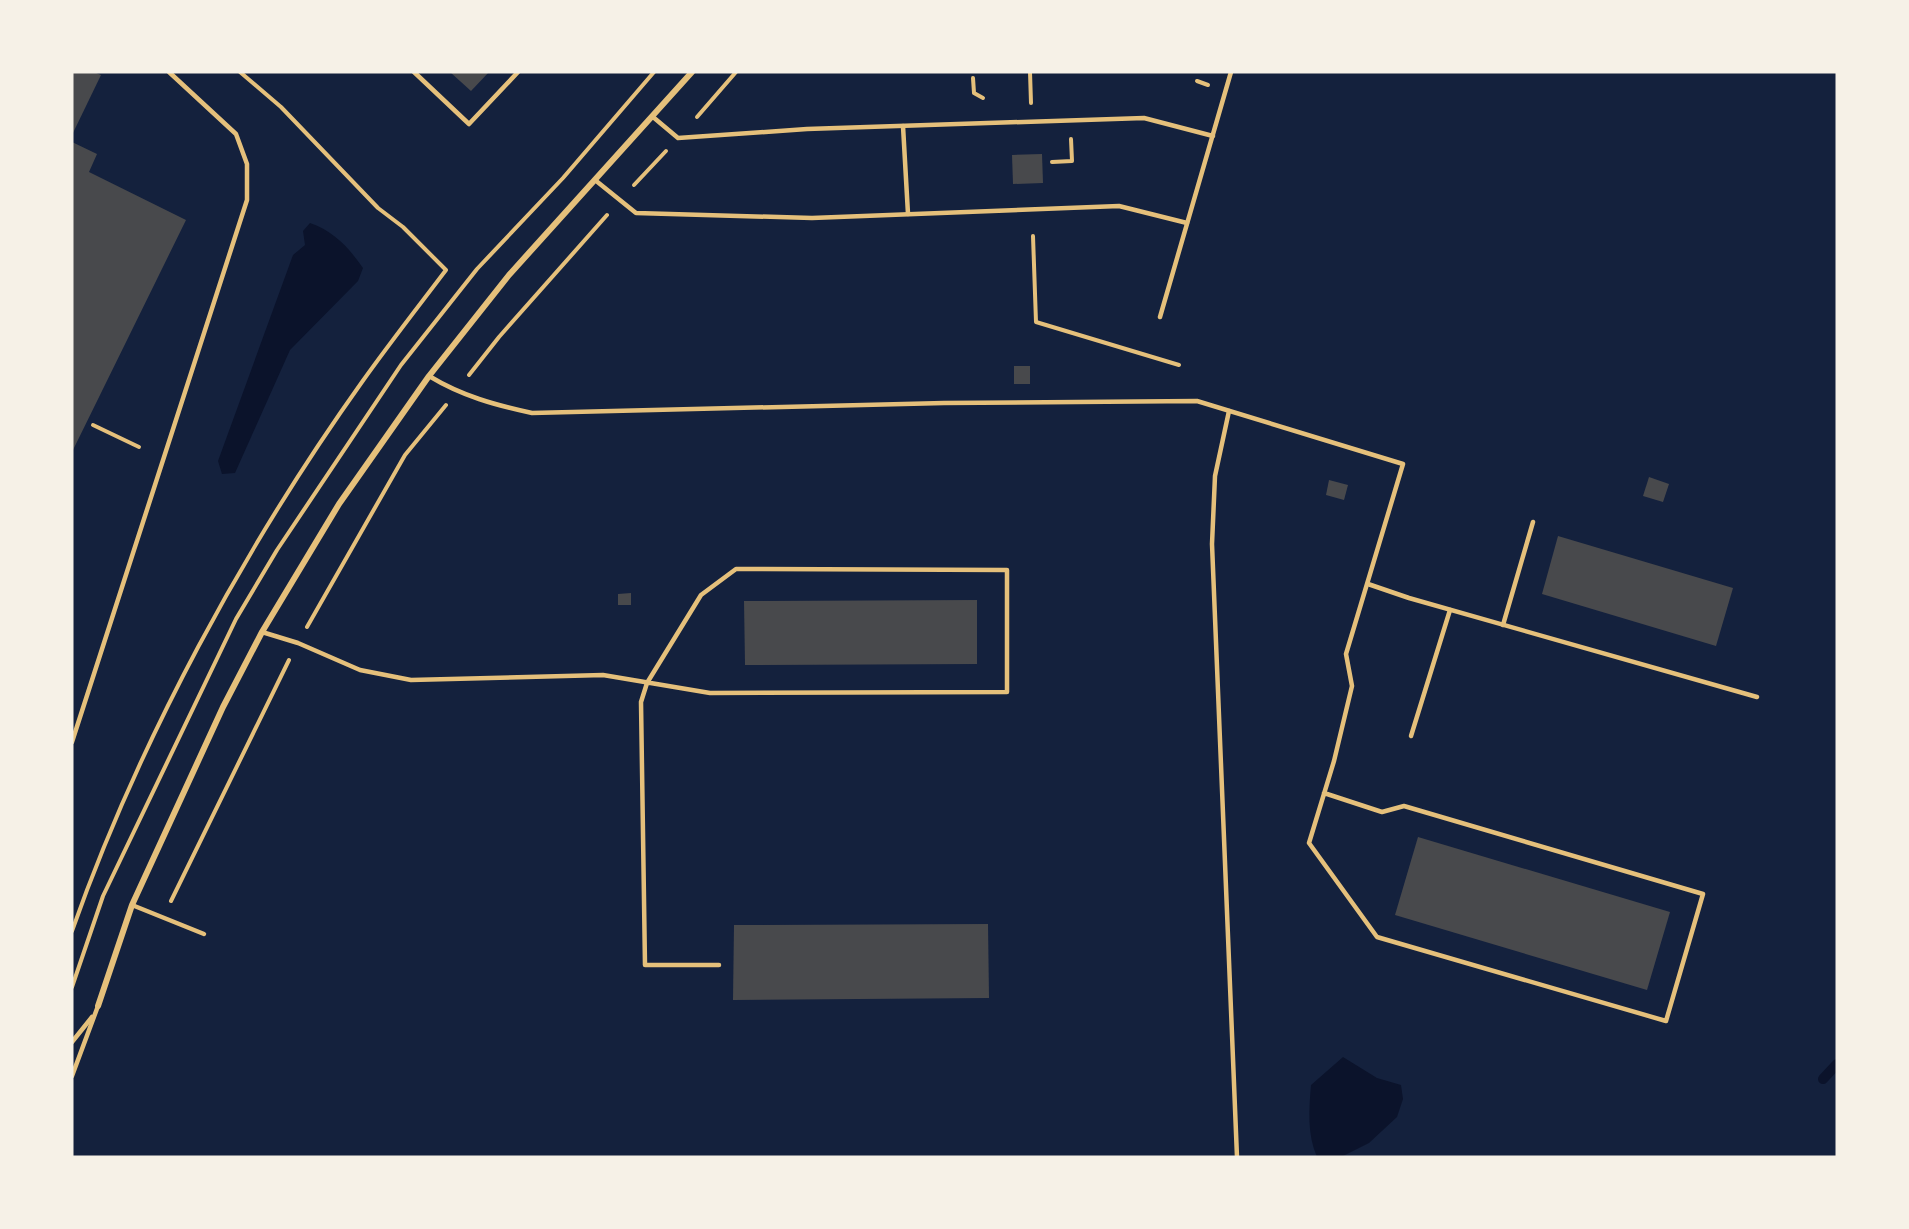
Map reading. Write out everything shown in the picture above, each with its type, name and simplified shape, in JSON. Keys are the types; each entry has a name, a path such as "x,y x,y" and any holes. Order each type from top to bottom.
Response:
{"street":[{"path":"96,1009 132,905 218,718 262,632 339,504 429,376 509,275 692,72"}],"lane":[{"path":"72,742 246,200 248,164 236,134 169,72"},
{"path":"414,72 469,124 518,72"},
{"path":"1160,316 1231,72"},
{"path":"653,117 678,138 807,129 1144,118 1213,136"},
{"path":"903,126 908,214"},
{"path":"595,180 636,213 812,218 1119,206 1187,223"},
{"path":"429,376 456,392 502,407 532,413 944,403 1197,401 1403,464 1346,654 1352,686 1309,843 1377,937 1666,1021 1703,894 1404,806 1382,812 1324,794"},
{"path":"1229,411 1215,476 1212,544 1237,1157"},
{"path":"1503,625 1533,522"},
{"path":"262,632 298,643 360,670 411,680 603,675 647,683 710,693 1007,692 1007,570 736,569 701,595 647,683 641,702 645,964 719,965"},
{"path":"1368,584 1450,610 1757,697"},
{"path":"1411,736 1450,610"},
{"path":"132,905 204,934"},
{"path":"72,1042 96,1009"},
{"path":"72,1077 96,1009"}],"path":[{"path":"72,931 108,834 167,708 247,560 361,383 446,270 403,226 378,208 281,107 240,72"},
{"path":"163,917 298,643 405,455 499,337 736,72"},
{"path":"1030,72 1031,104"},
{"path":"973,78 974,93 983,98"},
{"path":"1033,236 1036,322 1179,365"},
{"path":"93,425 139,447"}],"water":[{"path":"310,223 327,231 340,241 363,268 358,281 290,350 235,473 222,474 218,461 293,255 305,245 303,231"},
{"path":"1343,1057 1377,1078 1401,1085 1403,1099 1397,1117 1369,1143 1341,1157 1317,1157 1310,1130 1311,1085"}],"building":[{"path":"72,72 94,72 101,75 72,135"},
{"path":"450,72 489,72 471,91"},
{"path":"72,142 97,154 89,172 186,220 72,452"},
{"path":"1042,154 1043,183 1013,184 1012,155"},
{"path":"1014,366 1030,366 1030,384 1014,384"},
{"path":"1649,477 1669,484 1663,502 1643,496"},
{"path":"1329,480 1348,485 1344,500 1326,495"},
{"path":"1558,536 1733,588 1716,646 1542,594"},
{"path":"631,593 631,605 618,605 618,594"},
{"path":"977,600 977,664 745,665 744,601"},
{"path":"1418,837 1670,912 1647,990 1395,915"},
{"path":"988,924 989,998 733,1000 734,925"}],"waterway":[{"path":"1823,1079 1837,1064"}]}
